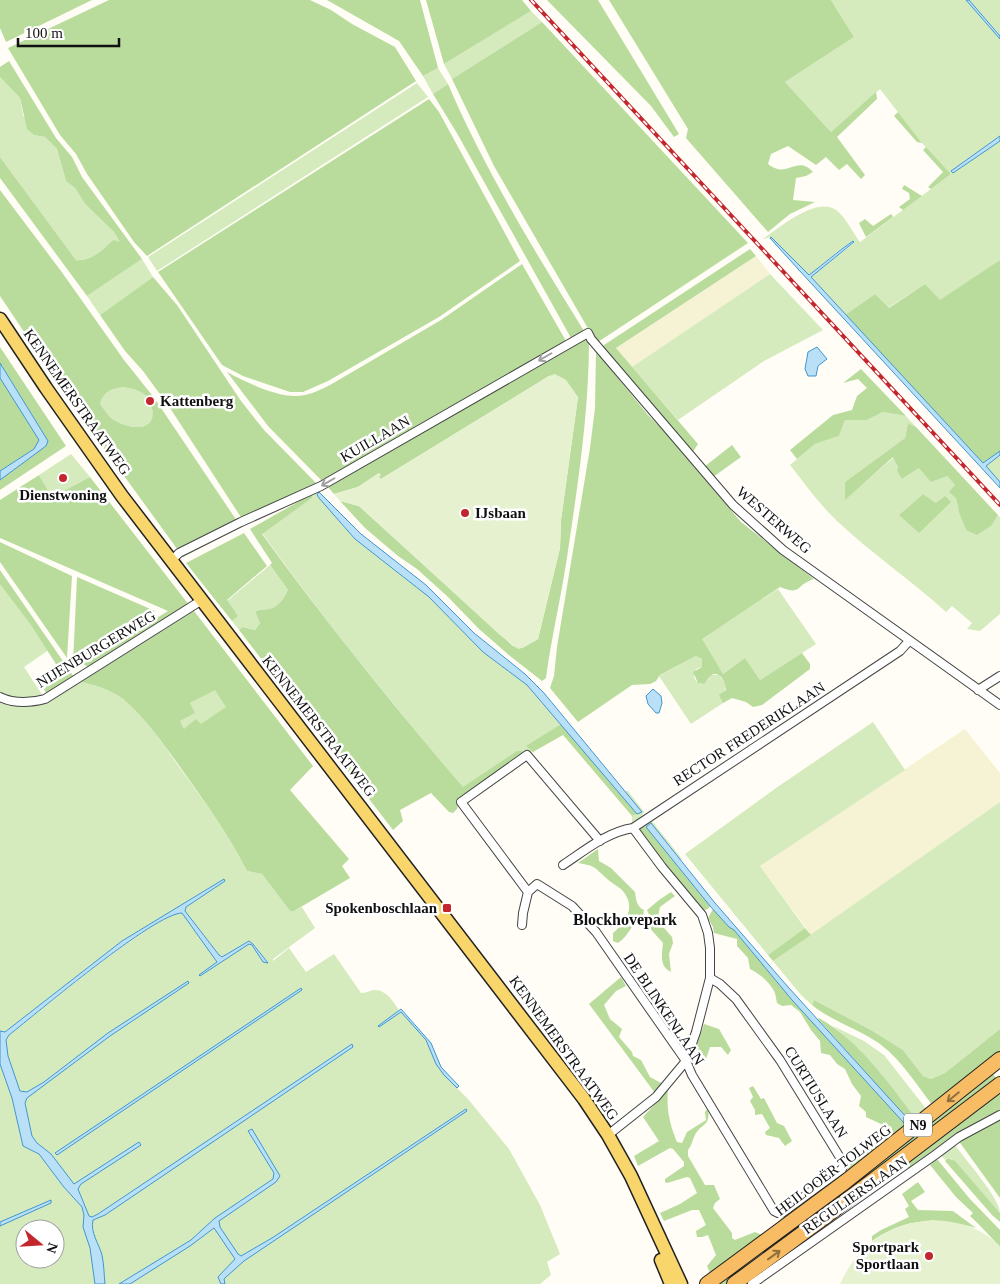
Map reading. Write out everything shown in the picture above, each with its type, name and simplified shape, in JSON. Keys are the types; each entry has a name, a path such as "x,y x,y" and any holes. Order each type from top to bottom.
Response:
{"highway":[{"name":"HEILOOËR TOLWEG","path":"707,1284 845,1182 1000,1059"},
{"name":"N9","path":"734,1284 1000,1084"}],"main road":[{"name":"KENNEMERSTRAATWEG","path":"0,319 99,464 175,556 202,600 585,1101 608,1135 631,1176 681,1284"},
{"name":"KENNEMERSTRAATWEG","path":"615,1149 626,1180 671,1284"}],"street":[{"name":"KUILLAAN","path":"175,556 241,522 321,486 588,333"},
{"name":"WESTERWEG","path":"588,333 591,339 733,505 783,550 1000,705"},
{"name":"NIJENBURGERWEG","path":"0,697 22,702 45,698 202,600"},
{"name":"RECTOR FREDERIKLAAN","path":"600,841 633,828 900,651 909,641"},
{"path":"978,690 1000,676"},
{"path":"522,925 528,892 461,802 527,755 600,841 563,865"},
{"path":"608,1135 656,1097 686,1060 696,1032 710,978 710,948 708,933 702,915 662,867 633,828"},
{"name":"DE BLINKENLAAN","path":"528,892 537,884 572,906 596,932 686,1060 692,1075 774,1211 778,1213 783,1212"},
{"name":"CURTIUSLAAN","path":"710,978 720,984 736,999 780,1060 844,1164 842,1169 783,1212"},
{"name":"REGULIERSLAAN","path":"752,1284 959,1137 1000,1114"}],"shaded area":[{"path":"756,256 770,274 632,367 616,348"},
{"path":"965,729 1000,773 1000,802 811,935 760,866"}],"green space":[{"path":"0,0 92,0 6,42 0,28"},
{"path":"109,0 310,0 395,47 416,81 147,256 134,242 87,174 76,154 60,135 8,48"},
{"path":"327,0 420,0 438,68 423,76 399,41"},
{"path":"426,0 522,0 531,11 444,64"},
{"path":"547,0 598,0 679,134 674,137 651,106"},
{"path":"609,0 831,0 854,37 785,82 831,132 876,92 877,99 837,137 865,175 861,179 847,164 839,170 826,157 816,165 788,146 771,154 768,164 775,168 787,169 802,165 813,172 796,178 793,200 815,202 790,214 768,232 686,138 688,129"},
{"path":"831,0 966,0 1000,39 1000,136 951,171 953,173 1000,141 1000,260 940,301 925,284 888,308 875,294 845,315 811,277 854,243 853,241 809,275 771,237 763,239 788,221 808,210 828,207 836,210 843,217 860,242 951,174 922,143 880,89 831,132 785,82 854,37"},
{"path":"969,0 1000,0 1000,36"},
{"path":"531,11 542,22 452,79 444,64"},
{"path":"542,22 748,243 598,342 593,337 494,166 452,79"},
{"path":"9,61 56,138 72,157 82,177 142,259 87,296 0,178 0,157 76,260 91,257 113,240 120,242 114,232 85,204 75,188 66,181 57,149 45,137 34,135 27,129 20,98 0,77 0,67"},
{"path":"438,68 448,84 433,94 423,76"},
{"path":"0,77 20,98 23,115 34,135 45,137 57,149 66,181 75,188 85,204 114,232 121,243 113,240 91,257 76,260 0,157"},
{"path":"417,83 428,97 157,271 148,257"},
{"path":"448,84 494,179 584,331 571,338 458,135 433,94"},
{"path":"429,99 439,112 520,261 439,317 328,381 303,392 290,392 243,376 222,365 158,272"},
{"path":"898,112 922,143 917,142 894,116"},
{"path":"926,147 951,174 931,189 928,187 943,172 923,150"},
{"path":"904,185 922,196 903,210 899,207 910,199 909,193 902,189"},
{"path":"0,190 61,271 124,360 155,399 241,527 183,557 79,414 0,296","holes":["123,387 140,392 147,396 151,402 152,416 150,422 146,425 134,427 121,424 111,418 100,404 108,391"]},
{"path":"891,214 893,217 866,237 859,223 865,219 873,226"},
{"path":"750,249 756,256 616,348 698,444 692,453 601,347"},
{"path":"142,259 153,277 100,315 87,296"},
{"path":"1000,260 1000,451 983,463 845,315 875,294 889,308 925,284 940,300"},
{"path":"522,264 566,341 323,482 268,426 227,372 275,393 296,396 315,392 441,320"},
{"path":"770,274 823,330 764,361 678,420 632,367"},
{"path":"153,277 177,305 241,401 264,430 317,484 246,525 170,408 143,371 125,351 100,315"},
{"path":"587,337 589,340 587,396 578,480 566,564 546,678 542,681 479,629 417,569 398,556 365,528 340,501 359,506 513,646 522,648 538,639 560,548 561,520 578,397 549,376 381,479 378,477 379,473 358,487 334,494 327,486"},
{"path":"0,347 66,446 0,490 0,480 46,446 48,441 0,363"},
{"path":"596,351 648,415 664,431 741,522 814,579 795,590 780,587 702,639 723,674 745,658 760,680 802,653 810,664 810,669 762,705 753,707 746,702 732,698 723,703 719,695 726,690 723,679 719,675 714,674 704,684 698,683 693,672 702,667 702,659 696,656 660,675 656,681 650,684 632,685 578,722 550,688 554,676 557,647 590,448 595,408"},
{"path":"861,369 906,416 883,412 867,420 845,420 839,436 815,444 797,459 790,450 833,415 852,410 857,396 867,388 858,379 843,383"},
{"name":"IJsbaan","path":"555,374 566,380 578,397 561,520 560,548 538,639 518,649 500,635 359,506 340,501 334,494 358,487 379,473 381,479"},
{"path":"0,378 40,440 34,449 0,471"},
{"path":"123,387 140,392 147,396 151,402 152,416 150,422 146,425 134,427 121,424 111,418 100,404 108,391"},
{"path":"883,412 906,416 916,427 908,423 905,438 845,482 845,499 894,457 902,479 919,468 947,476 955,485 957,504 966,530 992,525 998,515 1000,517 1000,614 980,631 967,629 972,623 952,606 946,612 850,533 824,508 790,465 815,444 839,436 845,420 867,420","holes":["923,494 936,503 899,515"]},
{"path":"908,423 916,427 998,515 992,525 977,535 966,530 956,498 949,492 955,485 947,476 931,482 919,468 902,479 897,471 898,467 893,457 845,500 845,482 905,438"},
{"path":"732,445 741,457 713,477 704,467"},
{"path":"71,454 90,477 52,497 39,475"},
{"path":"1000,455 1000,482 985,466"},
{"path":"39,475 52,497 90,477 189,605 90,668 83,664 168,611 0,538 0,500"},
{"path":"317,493 319,498 355,539 429,597 483,652 527,685 561,724 527,746 533,752 463,787 411,725 335,630 262,533 312,498 312,494"},
{"path":"312,494 312,498 262,534 335,631 411,725 463,787 517,751 525,753 459,802 457,809 453,813 449,812 431,793 400,810 403,821 393,830 239,630 243,627 255,630 260,623 256,611 276,606 281,602 288,590 270,565 272,563 250,529"},
{"path":"923,494 936,503 945,496 951,502 919,533 899,515"},
{"path":"244,533 267,566 227,600 238,616 232,621 186,563"},
{"path":"0,542 72,576 67,658 0,562"},
{"path":"270,565 288,590 281,602 276,606 256,611 260,623 255,630 244,627 239,630 232,621 238,616 227,601"},
{"path":"0,570 74,677 47,694 43,688 45,680 51,683 63,675 31,625 0,584"},
{"path":"0,572 53,647 24,667 43,696 21,700 0,694"},
{"path":"77,577 155,611 131,628 73,663"},
{"path":"778,589 816,644 760,680 745,658 723,674 701,639"},
{"path":"194,611 313,766 290,790 349,859 342,866 350,878 294,911 290,911 262,874 247,871 232,843 146,721 123,699 113,693 98,686 81,682","holes":["215,690 226,707 201,724 196,719 184,729 180,721 195,713 190,703"]},
{"path":"696,656 702,659 702,667 696,669 694,677 696,681 701,684 709,679 711,675 719,675 726,687 721,699 723,703 691,724 659,676"},
{"path":"81,682 98,686 123,699 146,721 214,816 232,843 247,871 262,874 290,911 302,907 315,928 273,959 273,961 289,948 306,972 334,954 361,993 373,990 382,991 389,996 399,1010 378,1027 401,1012 426,1040 444,1075 468,1099 509,1149 540,1205 560,1254 547,1262 551,1275 540,1284 225,1284 223,1279 244,1261 467,1111 466,1109 272,1238 241,1256 238,1255 220,1227 219,1221 276,1182 280,1176 251,1129 248,1132 274,1173 273,1179 215,1218 191,1240 119,1284 105,1284 102,1255 94,1233 93,1220 105,1215 353,1046 352,1044 98,1214 89,1216 78,1189 68,1179 51,1154 37,1143 32,1136 25,1103 8,1056 6,1041 9,1035 110,956 158,922 177,913 182,912 217,962 200,976 249,944 252,945 263,962 268,963 254,944 249,941 222,957 185,911 186,907 225,881 224,879 122,941 5,1032 0,1031 0,699 22,704 42,701"},
{"path":"215,689 227,707 201,725 184,729 180,721 194,713 190,703"},
{"path":"873,722 905,770 760,866 805,928 768,955 685,854 776,788"},
{"path":"561,724 637,814 632,816 563,735 533,752 526,746"},
{"path":"624,791 628,791 644,812 641,817 632,823 632,816 641,812"},
{"path":"1000,802 1000,1029 945,1073 931,1079 923,1076 903,1050 871,1030 814,1000 812,1005 801,995 773,961"},
{"path":"650,820 681,860 650,823 646,827 639,828"},
{"path":"646,827 710,906 709,908 704,911 670,872 640,832 639,828"},
{"path":"598,849 599,861 611,868 635,892 638,905 644,910 643,917 636,922 618,943 613,941 613,933 628,913 629,907 626,895 596,869 578,863"},
{"path":"671,892 675,896 660,907 657,920 672,937 673,943 669,954 671,972 663,964 663,943 647,925 651,919 647,910"},
{"path":"713,909 734,930 792,1000 908,1120 818,1019 834,1028 861,1051 917,1120 781,1221 780,1219 848,1171 846,1162 879,1135 881,1124 866,1117 866,1112 859,1106 861,1096 852,1084 845,1069 837,1064 830,1055 821,1053 820,1041 800,1012 791,1005 782,1006 777,1003 775,992 770,984 750,969 748,958 737,946 737,939 714,933 708,918"},
{"path":"805,928 811,935 773,961 768,955"},
{"path":"621,977 626,986 616,991 604,1005 610,1019 622,1029 619,1037 632,1052 633,1056 641,1060 650,1077 663,1084 655,1093 589,1004"},
{"path":"814,1000 871,1030 903,1050 923,1076 931,1079 945,1073 1000,1029 1000,1053 934,1107 888,1050 872,1039 820,1011 812,1005"},
{"path":"704,1024 719,1029 731,1050 728,1055 721,1047 710,1047 706,1059 692,1067 689,1063"},
{"path":"833,1026 864,1041 884,1055 928,1111 917,1120 860,1050"},
{"path":"0,1064 12,1098 23,1146 39,1154 63,1186 82,1207 84,1215 83,1227 90,1248 95,1284 0,1284"},
{"path":"991,1071 997,1080 728,1284 719,1284 784,1237"},
{"path":"753,1086 761,1099 764,1098 777,1123 784,1126 792,1141 785,1146 779,1138 766,1135 765,1132 770,1128 762,1114 755,1115 755,1110 750,1101 753,1097 749,1088"},
{"path":"668,1090 669,1117 677,1142 682,1143 687,1132 706,1120 705,1112 708,1108 707,1122 697,1131 688,1150 688,1156 705,1185 714,1185 720,1199 713,1208 732,1233 732,1238 735,1240 755,1232 762,1235 710,1273 707,1266 716,1255 708,1235 697,1237 696,1231 706,1225 699,1210 692,1210 664,1221 660,1213 680,1204 697,1193 690,1178 665,1182 665,1179 684,1166 684,1162 670,1148 638,1166 634,1156 659,1141 643,1117"},
{"path":"1000,1093 1000,1111 954,1135 910,1170 905,1164"},
{"path":"1000,1119 1000,1198 958,1140"},
{"path":"954,1144 988,1188 1000,1213 952,1159 948,1158 945,1160 941,1155"},
{"path":"948,1158 955,1161 1000,1213 1000,1222 945,1161"},
{"path":"937,1159 970,1199 1000,1230 1000,1247 970,1216 973,1213 956,1197 930,1165"},
{"path":"918,1182 925,1192 911,1201 918,1210 953,1211 976,1228 948,1222 922,1221 897,1227 872,1241 872,1236 881,1230 909,1217 905,1209 909,1206 902,1194"},
{"name":"Sportpark Sportlaan","path":"933,1220 968,1226 983,1233 998,1244 1000,1247 1000,1284 840,1284 856,1257 877,1238 903,1226"},
{"path":"214,1228 235,1259 218,1277 221,1284 130,1284 190,1246"}],"water":[{"path":"966,0 969,0 1000,36 1000,39"},
{"path":"1000,136 1000,141 953,173 951,171"},
{"path":"771,237 809,275 847,245 854,242 811,277 983,463 1000,451 1000,455 986,466 1000,482 1000,488 798,269"},
{"path":"817,347 827,359 818,366 816,376 808,376 805,369 808,352"},
{"path":"0,363 48,441 46,446 0,480 0,471 34,449 39,440 0,378"},
{"path":"319,492 361,534 426,585 474,633 525,674 544,693 642,812 637,814 527,685 483,652 429,597 355,539 319,498 317,495"},
{"path":"653,689 661,696 662,703 659,713 656,713 648,704 646,696"},
{"path":"651,823 715,903 908,1119 904,1123 792,1000 734,930 710,906 646,827"},
{"path":"224,879 225,881 186,907 185,911 222,957 249,941 268,963 263,962 252,945 249,944 200,976 217,962 182,913 168,917 96,966 9,1035 6,1040 8,1056 20,1091 27,1092 44,1082 108,1033 188,981 189,983 110,1036 27,1098 25,1103 32,1136 37,1143 51,1154 74,1184 139,1142 141,1145 81,1184 78,1189 89,1216 92,1217 98,1214 352,1044 353,1047 105,1215 93,1220 94,1233 102,1255 105,1284 95,1284 90,1248 83,1227 84,1215 82,1207 63,1186 39,1154 23,1146 12,1098 0,1064 0,1031 5,1032 122,941"},
{"path":"301,988 302,990 57,1155 55,1153"},
{"path":"401,1009 431,1043 441,1067 459,1086 457,1088 436,1064 426,1040 401,1012 378,1026"},
{"path":"466,1109 467,1111 244,1261 224,1279 225,1284 221,1284 218,1277 235,1259 214,1228 190,1246 130,1284 119,1284 191,1240 215,1218 273,1179 274,1173 248,1131 252,1129 280,1176 276,1182 219,1221 220,1227 241,1256 272,1238"},
{"path":"51,1200 51,1203 0,1226 0,1222"}],"railway":[{"path":"531,0 1000,505"}],"place":[{"name":"Kattenberg","path":"150,401"},
{"name":"Dienstwoning","path":"63,478"},
{"name":"IJsbaan","path":"465,513"},
{"name":"Spokenboschlaan","path":"447,908"},
{"name":"Sportpark Sportlaan","path":"929,1256"}],"district":[{"name":"Blockhovepark","path":"625,919"}]}
